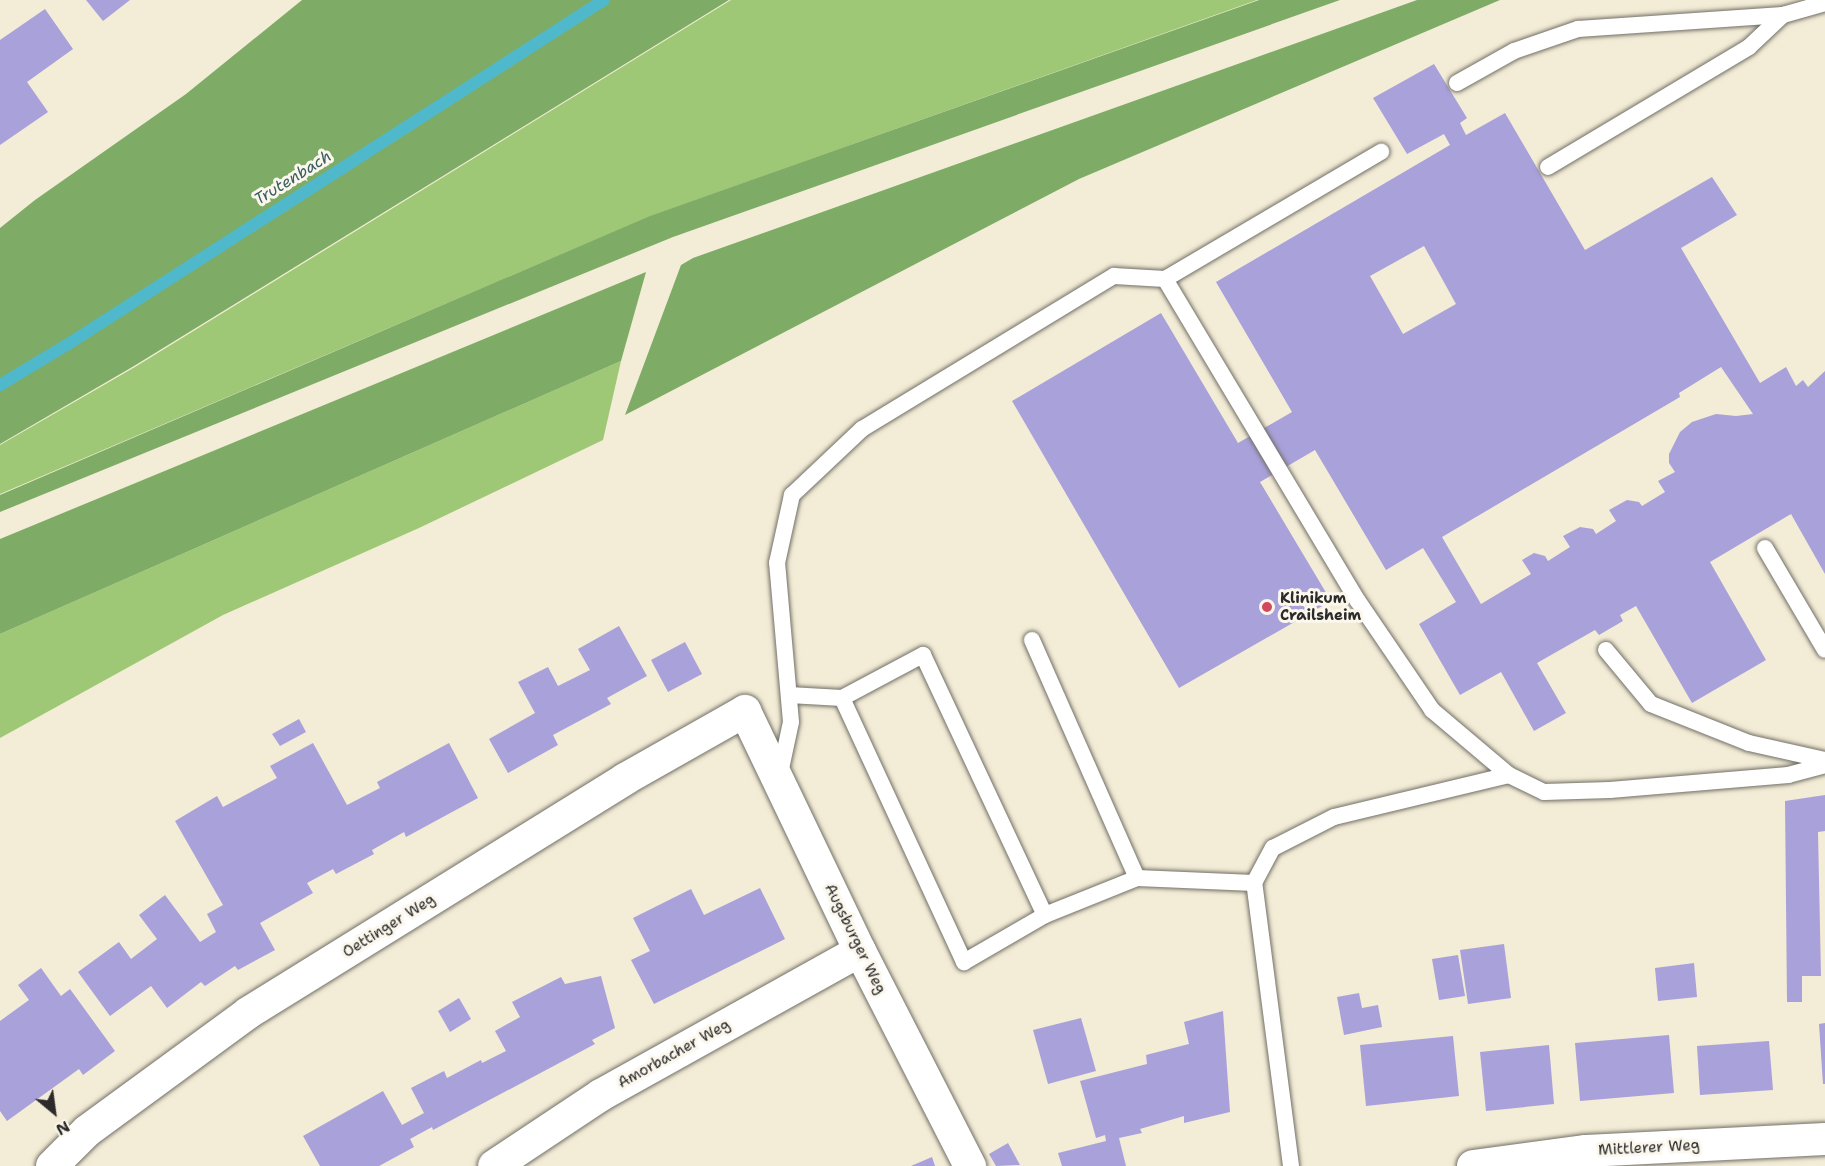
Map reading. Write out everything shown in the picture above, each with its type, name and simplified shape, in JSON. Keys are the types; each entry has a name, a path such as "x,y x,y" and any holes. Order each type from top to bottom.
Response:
{"street":[{"name":"Augsburger Weg","path":"745,711 860,951 970,1166"},
{"name":"Oettinger Weg","path":"52,1166 87,1131 248,1013 625,779 745,711"},
{"name":"Amorbacher Weg","path":"494,1166 601,1095 860,951"},
{"name":"Mittlerer Weg","path":"1473,1166 1586,1151 1825,1139"}],"lane":[{"path":"1457,83 1514,51 1578,28 1783,15 1825,3"},
{"path":"1548,167 1749,47 1783,15"},
{"path":"778,782 791,722 777,563 792,495 862,429 1114,276 1165,279 1381,152"},
{"path":"1165,279 1352,591 1432,710 1509,775 1544,792 1610,790 1788,775 1825,765"},
{"path":"1765,548 1825,650"},
{"path":"1032,640 1137,878"},
{"path":"1606,650 1652,704 1749,743 1825,760"},
{"path":"789,695 842,698 923,655 1045,915"},
{"path":"842,698 964,962 1045,915 1137,878 1254,883"},
{"path":"1291,1166 1254,883 1273,848 1334,817 1509,775"}],"green space":[{"path":"302,0 729,0 134,366 0,444 0,228 35,200 186,94"},
{"path":"731,0 1257,0 651,216 0,494 0,445 135,367"},
{"path":"1259,0 1340,0 673,237 0,512 0,495 650,216"},
{"path":"1417,0 1500,0 1079,179 625,415 681,265 693,258"},
{"path":"646,272 621,361 0,634 0,539"},
{"path":"621,361 603,440 419,528 223,615 0,738 0,634"}],"building":[{"path":"86,0 130,0 103,21"},
{"path":"45,9 73,49 27,82 48,112 0,145 0,40"},
{"path":"1434,64 1467,118 1460,123 1466,135 1505,113 1585,250 1712,177 1737,215 1681,248 1760,383 1786,367 1796,386 1803,380 1808,387 1825,371 1825,574 1791,514 1710,562 1766,660 1692,703 1636,606 1620,615 1623,621 1599,635 1595,630 1537,663 1566,713 1534,731 1501,672 1460,695 1419,624 1456,602 1423,548 1386,570 1315,450 1260,482 1331,601 1179,688 1012,401 1161,313 1238,443 1292,412 1216,282 1450,145 1444,134 1407,154 1373,98","holes":["1424,246 1456,304 1403,334 1370,276","1721,367 1753,414 1736,416 1716,414 1692,422 1680,432 1669,454 1669,463 1675,472 1658,481 1665,492 1642,506 1639,502 1627,500 1609,510 1616,521 1596,534 1593,529 1580,527 1563,536 1570,547 1548,561 1545,556 1534,553 1522,560 1531,574 1481,604 1442,537 1680,397 1679,393"]},
{"path":"619,626 647,676 607,698 611,704 553,735 558,745 508,773 489,739 535,713 518,682 548,667 558,686 590,670 578,649"},
{"path":"685,642 702,674 668,692 651,660"},
{"path":"299,719 306,732 280,746 272,734"},
{"path":"313,743 347,805 380,788 377,782 449,743 478,798 406,837 404,832 372,850 374,854 336,874 333,869 307,883 313,893 260,923 275,950 238,970 235,966 205,986 201,982 167,1008 151,986 110,1016 78,972 119,942 131,959 157,939 139,915 165,895 200,942 216,932 207,914 223,905 175,821 217,796 223,807 277,778 270,766"},
{"path":"1825,795 1825,831 1818,832 1821,976 1802,976 1802,1002 1787,1002 1785,801"},
{"path":"760,888 785,939 654,1004 631,960 650,951 633,918 691,889 704,915"},
{"path":"1504,944 1511,998 1468,1004 1460,950"},
{"path":"1458,955 1465,996 1439,1000 1432,959"},
{"path":"1694,963 1697,997 1658,1001 1655,968"},
{"path":"41,968 61,996 70,989 115,1051 83,1075 79,1069 7,1121 0,1111 0,1021 29,1000 18,985"},
{"path":"601,976 615,1028 592,1040 595,1044 433,1130 432,1127 410,1139 414,1147 379,1166 320,1166 303,1136 383,1091 402,1125 424,1113 411,1088 444,1071 447,1078 481,1060 482,1063 506,1051 495,1031 520,1017 512,1002 561,977 565,984"},
{"path":"1359,993 1362,1008 1378,1005 1382,1027 1344,1035 1337,997"},
{"path":"459,998 471,1019 450,1032 438,1011"},
{"path":"1223,1011 1230,1112 1184,1123 1184,1116 1140,1129 1142,1133 1119,1138 1126,1166 1062,1166 1058,1153 1106,1141 1105,1135 1096,1138 1080,1081 1147,1064 1146,1055 1189,1044 1184,1022"},
{"path":"1081,1018 1096,1071 1048,1084 1033,1030"},
{"path":"1825,1023 1825,1084 1823,1084 1819,1024"},
{"path":"1669,1035 1674,1093 1580,1101 1575,1043"},
{"path":"1453,1036 1459,1096 1366,1106 1360,1045"},
{"path":"1769,1041 1773,1090 1700,1095 1697,1046"},
{"path":"1549,1045 1554,1104 1486,1111 1480,1052"},
{"path":"1008,1143 1020,1165 996,1166 989,1154"},
{"path":"932,1157 935,1166 911,1166"}],"waterway":[{"name":"Trutenbach","path":"0,385 73,341 604,0"}],"place":[{"name":"Klinikum Crailsheim","path":"1267,607"}]}
